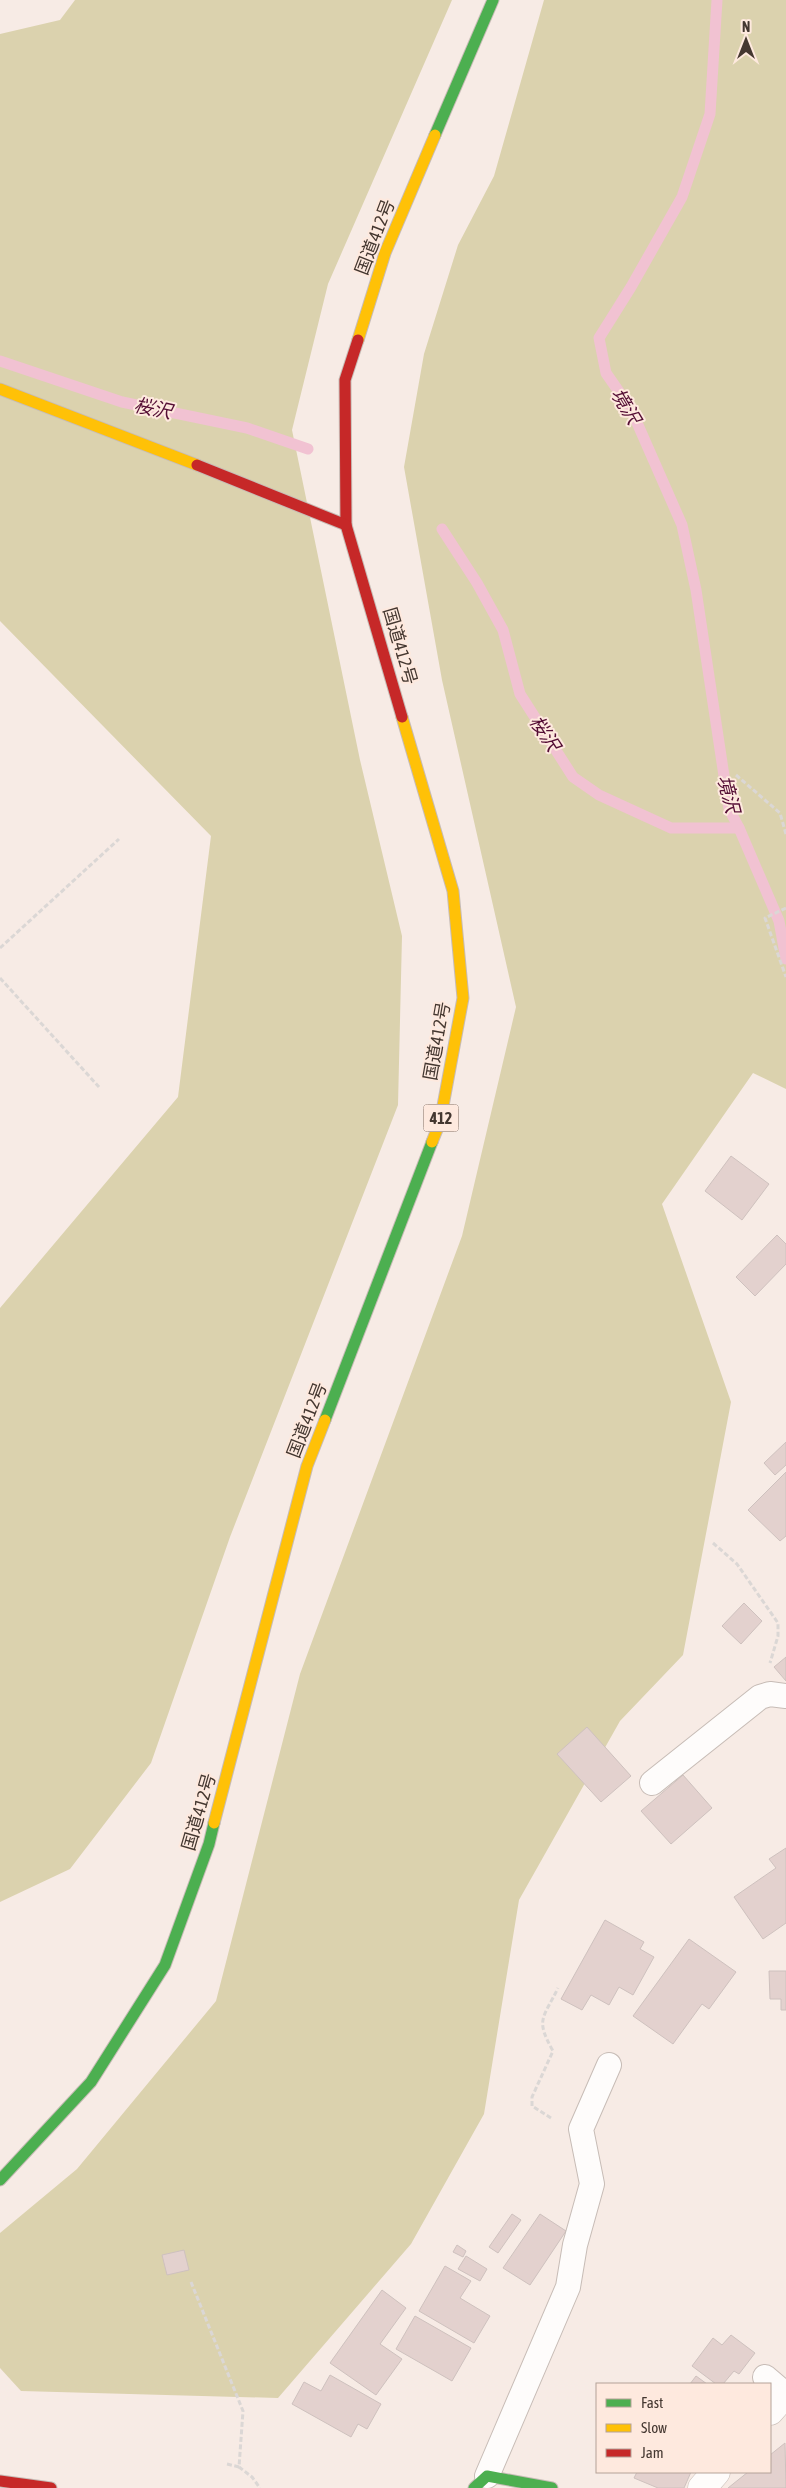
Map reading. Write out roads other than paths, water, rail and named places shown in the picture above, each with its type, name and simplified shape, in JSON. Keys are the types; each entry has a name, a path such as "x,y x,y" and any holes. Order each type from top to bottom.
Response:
{"main road":[{"name":"国道412号","path":"0,2180 91,2082 165,1966 210,1844 307,1466 440,1122 462,998 453,891 346,525 345,380 385,253 493,0"},
{"path":"0,389 26,397 346,525"},
{"path":"0,2481 38,2487"},
{"path":"480,2482 552,2488"}],"street":[{"path":"702,2488 715,2473"}],"lane":[{"path":"652,1782 760,1697 778,1695"},
{"path":"480,2482 568,2286 575,2245 592,2184 581,2129 609,2065"}],"waterway":[{"name":"境沢","path":"717,0 710,114 682,197 631,287 599,338 606,373 631,409 682,525 696,590 729,809 779,921 786,959"},
{"name":"桜沢","path":"0,361 122,402 247,428 308,449"},
{"name":"桜沢","path":"442,529 477,583 503,630 520,694 573,777 599,795 671,828 739,828"}]}
